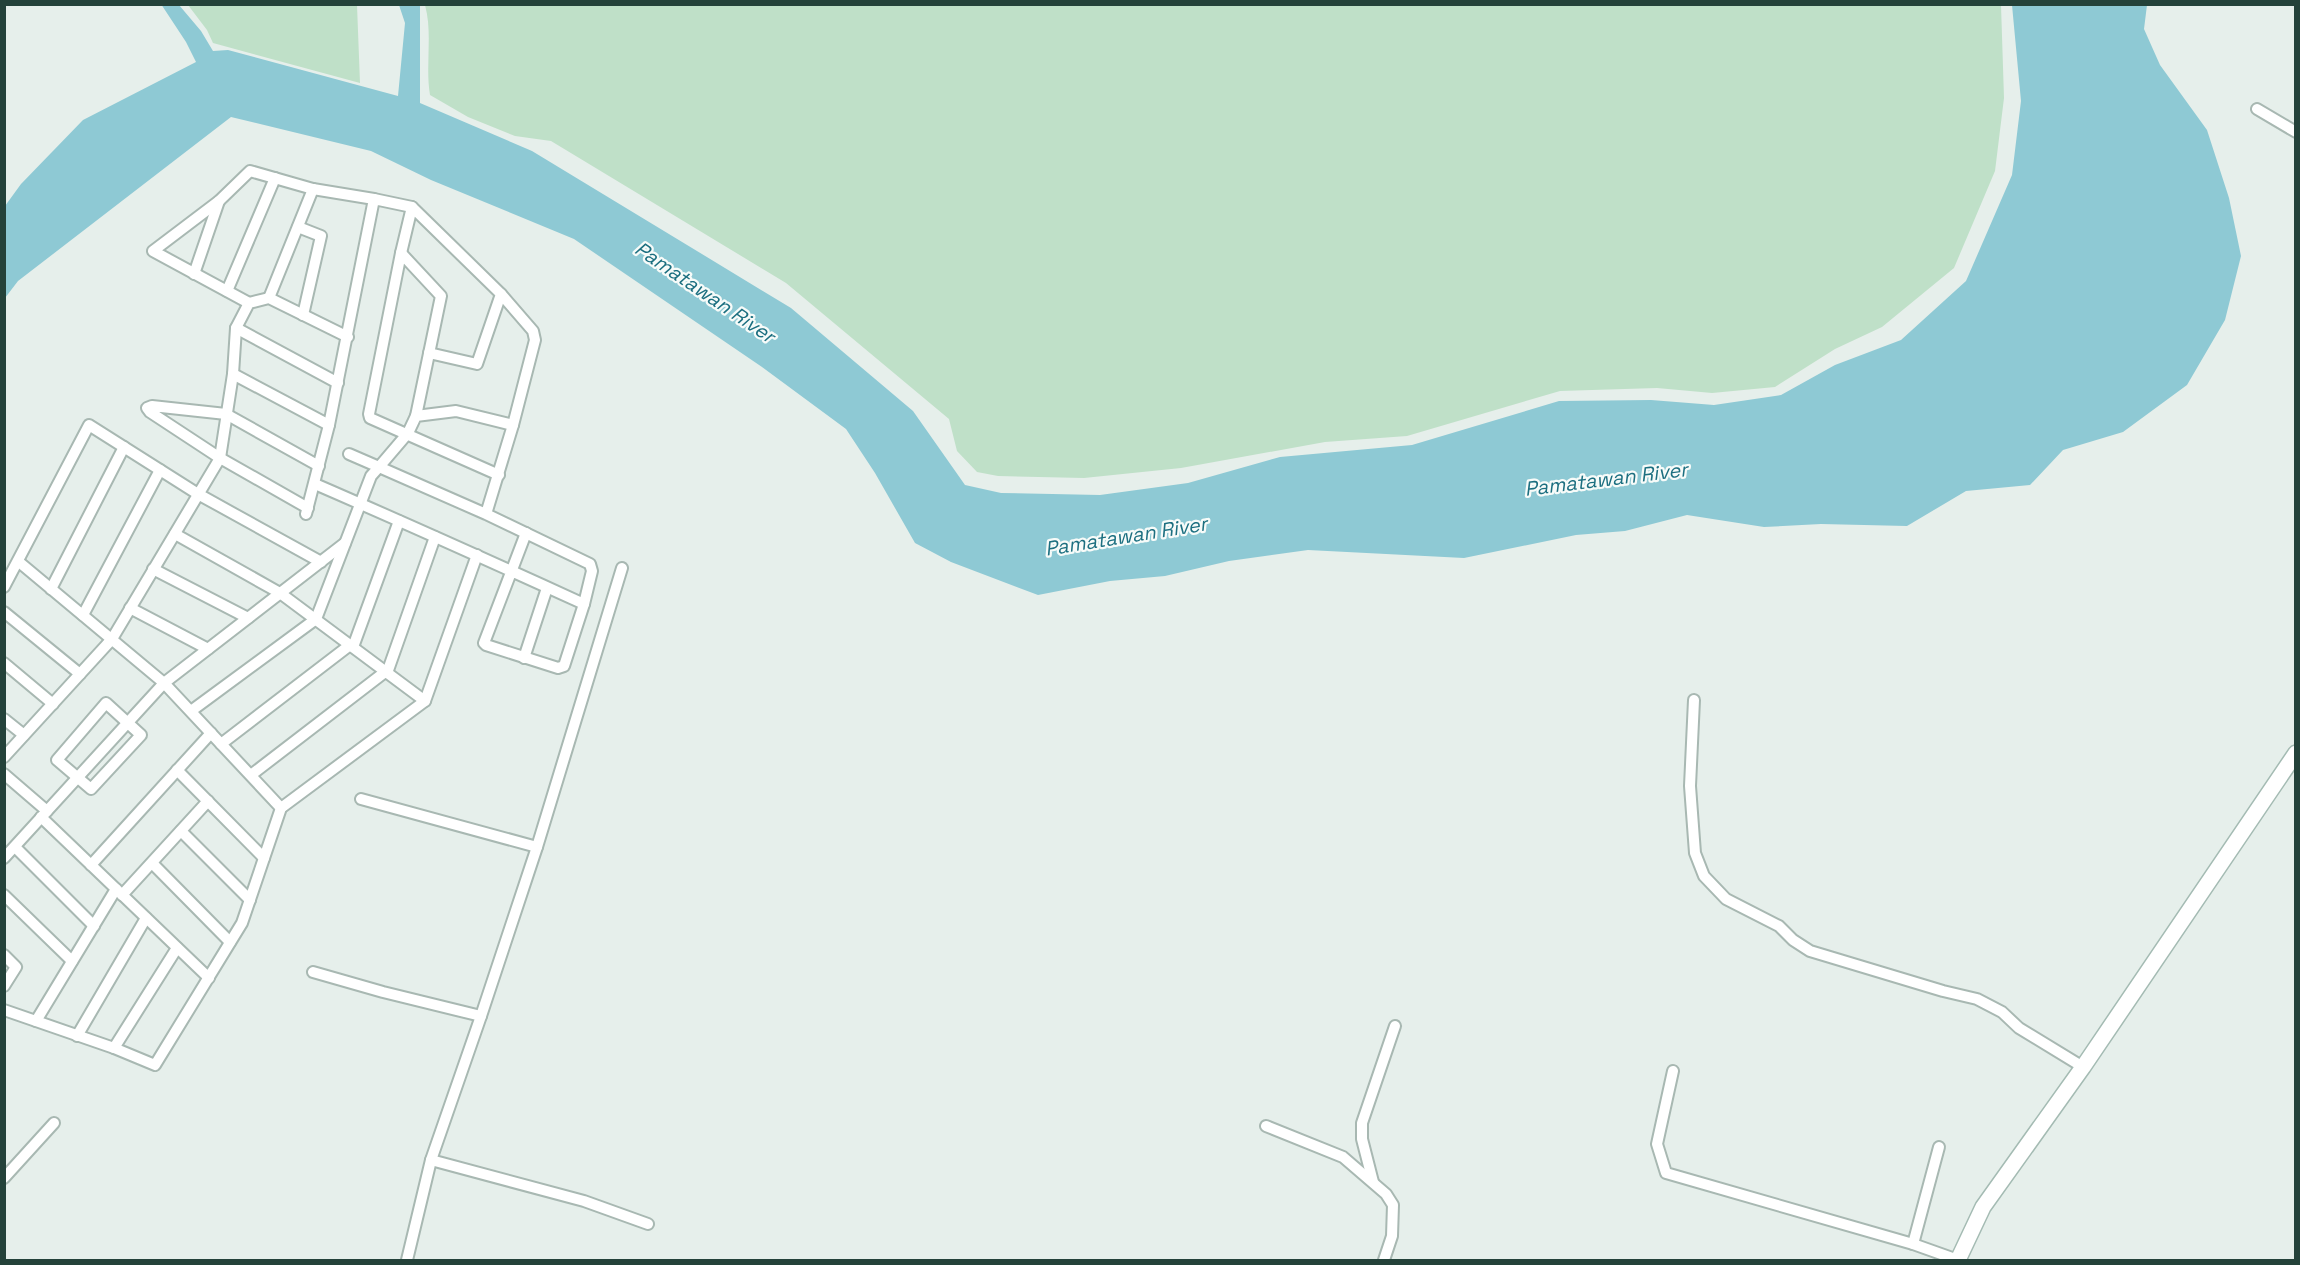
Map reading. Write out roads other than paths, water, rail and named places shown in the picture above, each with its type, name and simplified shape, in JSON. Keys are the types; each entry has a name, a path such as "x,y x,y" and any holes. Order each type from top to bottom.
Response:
{"street":[{"path":"2257,109 2295,132"},
{"path":"348,337 269,298 249,303 153,251 219,201 250,171 313,189 412,207 501,294 533,331 535,340 499,475 486,514"},
{"path":"227,291 275,178"},
{"path":"269,298 313,189"},
{"path":"319,466 226,414 147,408 220,458 307,511 315,484 329,425 348,337 374,199"},
{"path":"194,274 219,201"},
{"path":"412,207 401,253 370,418 499,475"},
{"path":"298,227 321,236 303,315"},
{"path":"191,711 316,619 371,476 408,433 416,416 441,296 401,253"},
{"path":"429,353 477,364 501,294"},
{"path":"4,757 112,639 220,458 233,374 236,328 249,303"},
{"path":"236,328 338,383"},
{"path":"233,374 329,425"},
{"path":"416,416 456,411 513,425"},
{"path":"4,587 89,425 198,494 321,562"},
{"path":"51,588 124,447"},
{"path":"350,454 486,514 590,564 592,571 584,604 564,666 558,668 484,643 525,533"},
{"path":"82,615 160,470"},
{"path":"315,484 584,604"},
{"path":"221,744 351,646 399,521"},
{"path":"175,534 280,593 425,701"},
{"path":"251,775 386,672 435,537"},
{"path":"4,858 164,683 345,543"},
{"path":"4,1010 114,1048 155,1065 242,923 281,808 425,701 477,555"},
{"path":"19,562 164,683 281,808"},
{"path":"407,1260 431,1160 482,1016 537,847 622,568"},
{"path":"153,569 248,618"},
{"path":"524,658 547,588"},
{"path":"130,608 208,649"},
{"path":"4,612 80,675"},
{"path":"4,663 53,704"},
{"path":"1694,700 1690,786 1695,852 1704,876 1726,900 1779,926 1793,940 1810,951 1977,999 2002,1011 2019,1028 2083,1067"},
{"path":"106,703 128,722 141,735 91,789 57,760 106,703"},
{"path":"4,719 24,735"},
{"path":"91,865 211,733"},
{"path":"1673,1071 1657,1144 1666,1173 1913,1244 1958,1260 1983,1206 2083,1067 2295,753"},
{"path":"177,770 264,858"},
{"path":"4,790 9,778 91,865 208,978"},
{"path":"361,799 537,847"},
{"path":"36,1021 94,926 119,892 152,863 208,801"},
{"path":"181,831 250,900"},
{"path":"15,847 94,926"},
{"path":"152,863 230,942"},
{"path":"4,895 72,962"},
{"path":"76,1036 146,918"},
{"path":"114,1048 177,948"},
{"path":"4,955 16,967 4,986"},
{"path":"313,972 482,1016"},
{"path":"1373,1182 1362,1139 1362,1123 1395,1026"},
{"path":"4,1178 54,1123"},
{"path":"1266,1126 1343,1157 1386,1194 1393,1205 1392,1236 1384,1260"},
{"path":"1913,1244 1939,1147"},
{"path":"431,1160 584,1201 648,1224"}],"water":[{"name":"Pamatawan River","path":"161,4 179,5 201,31 213,51 228,50 398,96 405,23 399,5 420,5 420,103 532,151 791,308 913,411 965,485 1001,493 1100,495 1188,483 1280,457 1412,445 1559,401 1651,400 1714,405 1781,395 1835,365 1901,340 1966,281 2012,175 2021,101 2012,5 2147,5 2144,29 2160,65 2207,130 2229,198 2241,256 2225,320 2187,385 2123,432 2063,450 2030,485 1966,491 1907,526 1821,524 1764,527 1687,515 1625,531 1576,535 1464,558 1308,550 1229,561 1165,576 1110,581 1038,595 951,562 915,543 875,473 846,429 762,367 574,239 431,180 371,151 231,117 18,281 5,298 5,206 21,184 83,120 196,62"}]}
